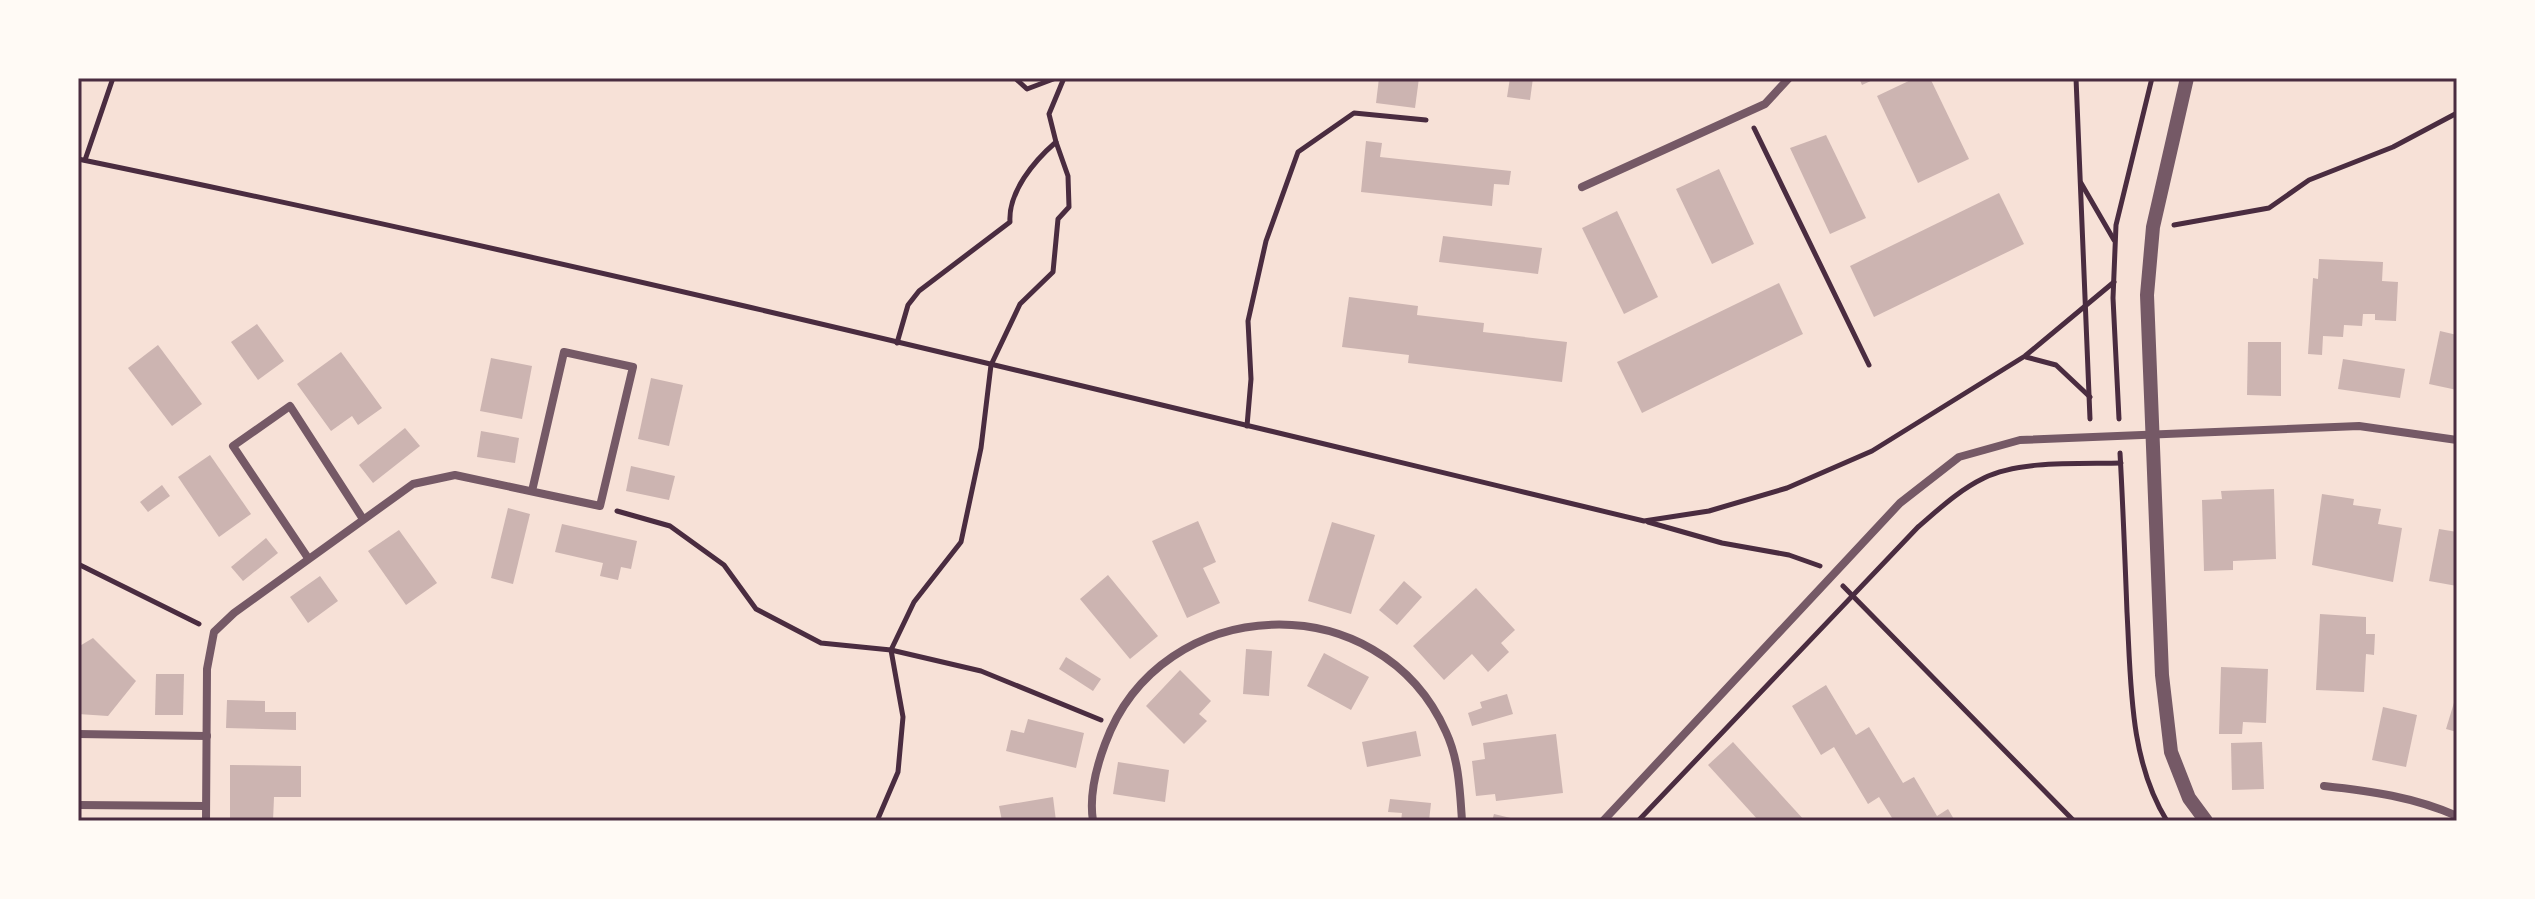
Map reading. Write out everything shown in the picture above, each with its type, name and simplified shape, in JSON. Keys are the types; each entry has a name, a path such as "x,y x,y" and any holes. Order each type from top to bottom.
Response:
{"street":[{"path":"1582,187 1765,104 1789,78"},
{"path":"2187,78 2153,227 2147,295 2162,675 2171,752 2189,798 2206,821"},
{"path":"206,821 207,669 214,632 234,613 413,484 455,475 600,506 633,367 564,352 532,491"},
{"path":"308,558 233,446 290,406 363,519"},
{"path":"1603,821 1900,503 1959,457 2020,440 2359,426 2457,440"},
{"path":"1093,821 1096,768 1112,725 1149,676 1172,656 1213,634 1258,624 1319,629 1349,637 1389,661 1422,693 1446,732 1460,776 1462,821"},
{"path":"78,734 207,736"},
{"path":"2324,786 2385,793 2429,804 2457,816"},
{"path":"78,805 206,806"}],"path":[{"path":"113,78 81,159 256,195 897,343 1644,521 1722,543 1817,563 1854,596 2074,821"},
{"path":"1015,78 1027,89 1056,78"},
{"path":"877,821 898,772 903,717 891,650 914,602 961,542 981,448 991,365 1020,304 1053,272 1058,219 1069,207 1068,176 1049,114 1064,78"},
{"path":"2076,78 2091,436"},
{"path":"2152,78 2116,225 2114,282 2134,711 2140,754 2157,805 2167,821"},
{"path":"1247,426 1251,379 1248,321 1266,241 1298,152 1354,113 1426,120"},
{"path":"1747,113 1869,365"},
{"path":"2153,227 2209,221 2269,208 2309,180 2393,147 2457,113"},
{"path":"897,343 908,305 945,268 1010,222 1009,208 1036,159 1056,142"},
{"path":"2080,182 2115,241"},
{"path":"1644,521 1709,511 1815,476 1872,451 2025,356 2051,337 2087,301 2114,282"},
{"path":"2025,356 2056,365 2090,397"},
{"path":"1638,821 1918,527 1963,490 1988,476 2042,465 2121,463"},
{"path":"600,506 670,526 724,565 756,609 821,643 891,650 981,671 1112,725"},
{"path":"78,564 214,632"}],"building":[{"path":"1379,78 1419,78 1415,108 1376,103"},
{"path":"1510,78 1533,78 1530,100 1507,97"},
{"path":"1859,78 1877,78 1862,85"},
{"path":"1915,78 1930,78 1969,159 1918,183 1877,96"},
{"path":"1826,135 1866,218 1830,234 1790,148"},
{"path":"1366,141 1382,143 1380,157 1511,171 1509,185 1494,184 1492,206 1361,192"},
{"path":"1719,169 1754,244 1712,264 1676,189"},
{"path":"1999,193 2024,244 1874,317 1850,266"},
{"path":"1617,211 1658,297 1624,314 1582,228"},
{"path":"1443,236 1542,248 1538,274 1439,262"},
{"path":"2319,259 2383,262 2382,281 2398,282 2396,321 2375,320 2375,314 2363,314 2362,326 2344,325 2343,337 2323,336 2322,355 2308,354 2313,278 2318,279"},
{"path":"1779,283 1803,334 1642,413 1617,362"},
{"path":"1349,297 1418,306 1417,315 1484,323 1483,332 1567,342 1562,382 1408,363 1409,355 1342,347"},
{"path":"257,324 284,361 258,380 231,342"},
{"path":"2440,331 2457,335 2457,390 2429,384"},
{"path":"2248,342 2281,342 2281,396 2247,395"},
{"path":"158,345 202,404 172,426 128,368"},
{"path":"341,352 382,408 358,425 352,416 331,431 297,384"},
{"path":"491,358 532,366 522,419 480,411"},
{"path":"2343,359 2405,369 2400,398 2338,389"},
{"path":"651,378 683,385 669,446 638,439"},
{"path":"405,428 420,446 373,483 359,465"},
{"path":"481,431 519,438 515,463 477,457"},
{"path":"210,455 251,514 219,537 178,477"},
{"path":"631,466 675,476 669,500 626,491"},
{"path":"162,485 170,496 148,512 140,502"},
{"path":"2274,489 2276,559 2233,561 2233,570 2204,571 2202,500 2222,499 2221,491"},
{"path":"2322,494 2354,499 2353,505 2381,509 2378,524 2402,528 2393,582 2312,565"},
{"path":"508,508 530,514 513,584 491,578"},
{"path":"1198,521 1216,562 1203,568 1220,603 1187,618 1152,541"},
{"path":"1332,522 1375,535 1351,614 1308,601"},
{"path":"562,524 637,541 631,569 621,567 618,580 600,576 603,563 555,552"},
{"path":"2439,529 2457,532 2457,586 2429,581"},
{"path":"399,530 437,583 406,605 368,551"},
{"path":"266,538 278,553 243,581 231,567"},
{"path":"1108,575 1158,636 1130,659 1080,599"},
{"path":"320,576 338,601 308,623 290,597"},
{"path":"1404,581 1422,597 1397,625 1379,610"},
{"path":"1476,588 1515,630 1501,643 1509,652 1488,672 1472,654 1444,680 1413,646"},
{"path":"2320,614 2366,617 2366,634 2375,634 2374,655 2366,654 2364,692 2316,690"},
{"path":"93,638 136,681 108,716 78,714 78,647"},
{"path":"1246,649 1272,651 1269,696 1243,694"},
{"path":"1324,653 1369,677 1351,710 1307,686"},
{"path":"1066,657 1101,679 1093,691 1059,669"},
{"path":"2221,667 2268,669 2266,723 2243,722 2242,734 2219,734"},
{"path":"1180,670 1211,701 1199,714 1207,721 1184,744 1146,706"},
{"path":"156,674 184,674 183,715 155,715"},
{"path":"1826,685 1856,735 1869,727 1903,783 1914,777 1937,816 1948,809 1955,821 1894,821 1879,797 1868,804 1834,747 1821,755 1792,706"},
{"path":"1507,694 1513,714 1472,726 1468,713 1482,708 1480,702"},
{"path":"2457,696 2457,732 2446,729"},
{"path":"227,700 265,701 265,712 296,712 296,730 226,728"},
{"path":"2383,707 2417,715 2406,767 2372,760"},
{"path":"1028,719 1084,733 1076,768 1006,751 1011,730 1024,733"},
{"path":"1416,731 1421,756 1367,767 1362,742"},
{"path":"1556,734 1563,793 1496,801 1495,794 1476,796 1472,761 1485,759 1483,743"},
{"path":"1733,742 1805,821 1759,821 1708,765"},
{"path":"2262,742 2264,789 2232,790 2231,743"},
{"path":"1118,762 1169,770 1165,802 1113,794"},
{"path":"230,765 301,766 301,797 274,797 273,821 230,821"},
{"path":"1053,797 1056,821 1002,821 999,806"},
{"path":"1390,799 1431,803 1429,821 1401,821 1402,813 1388,812"},
{"path":"1494,814 1519,820 1519,821 1492,821"}]}
